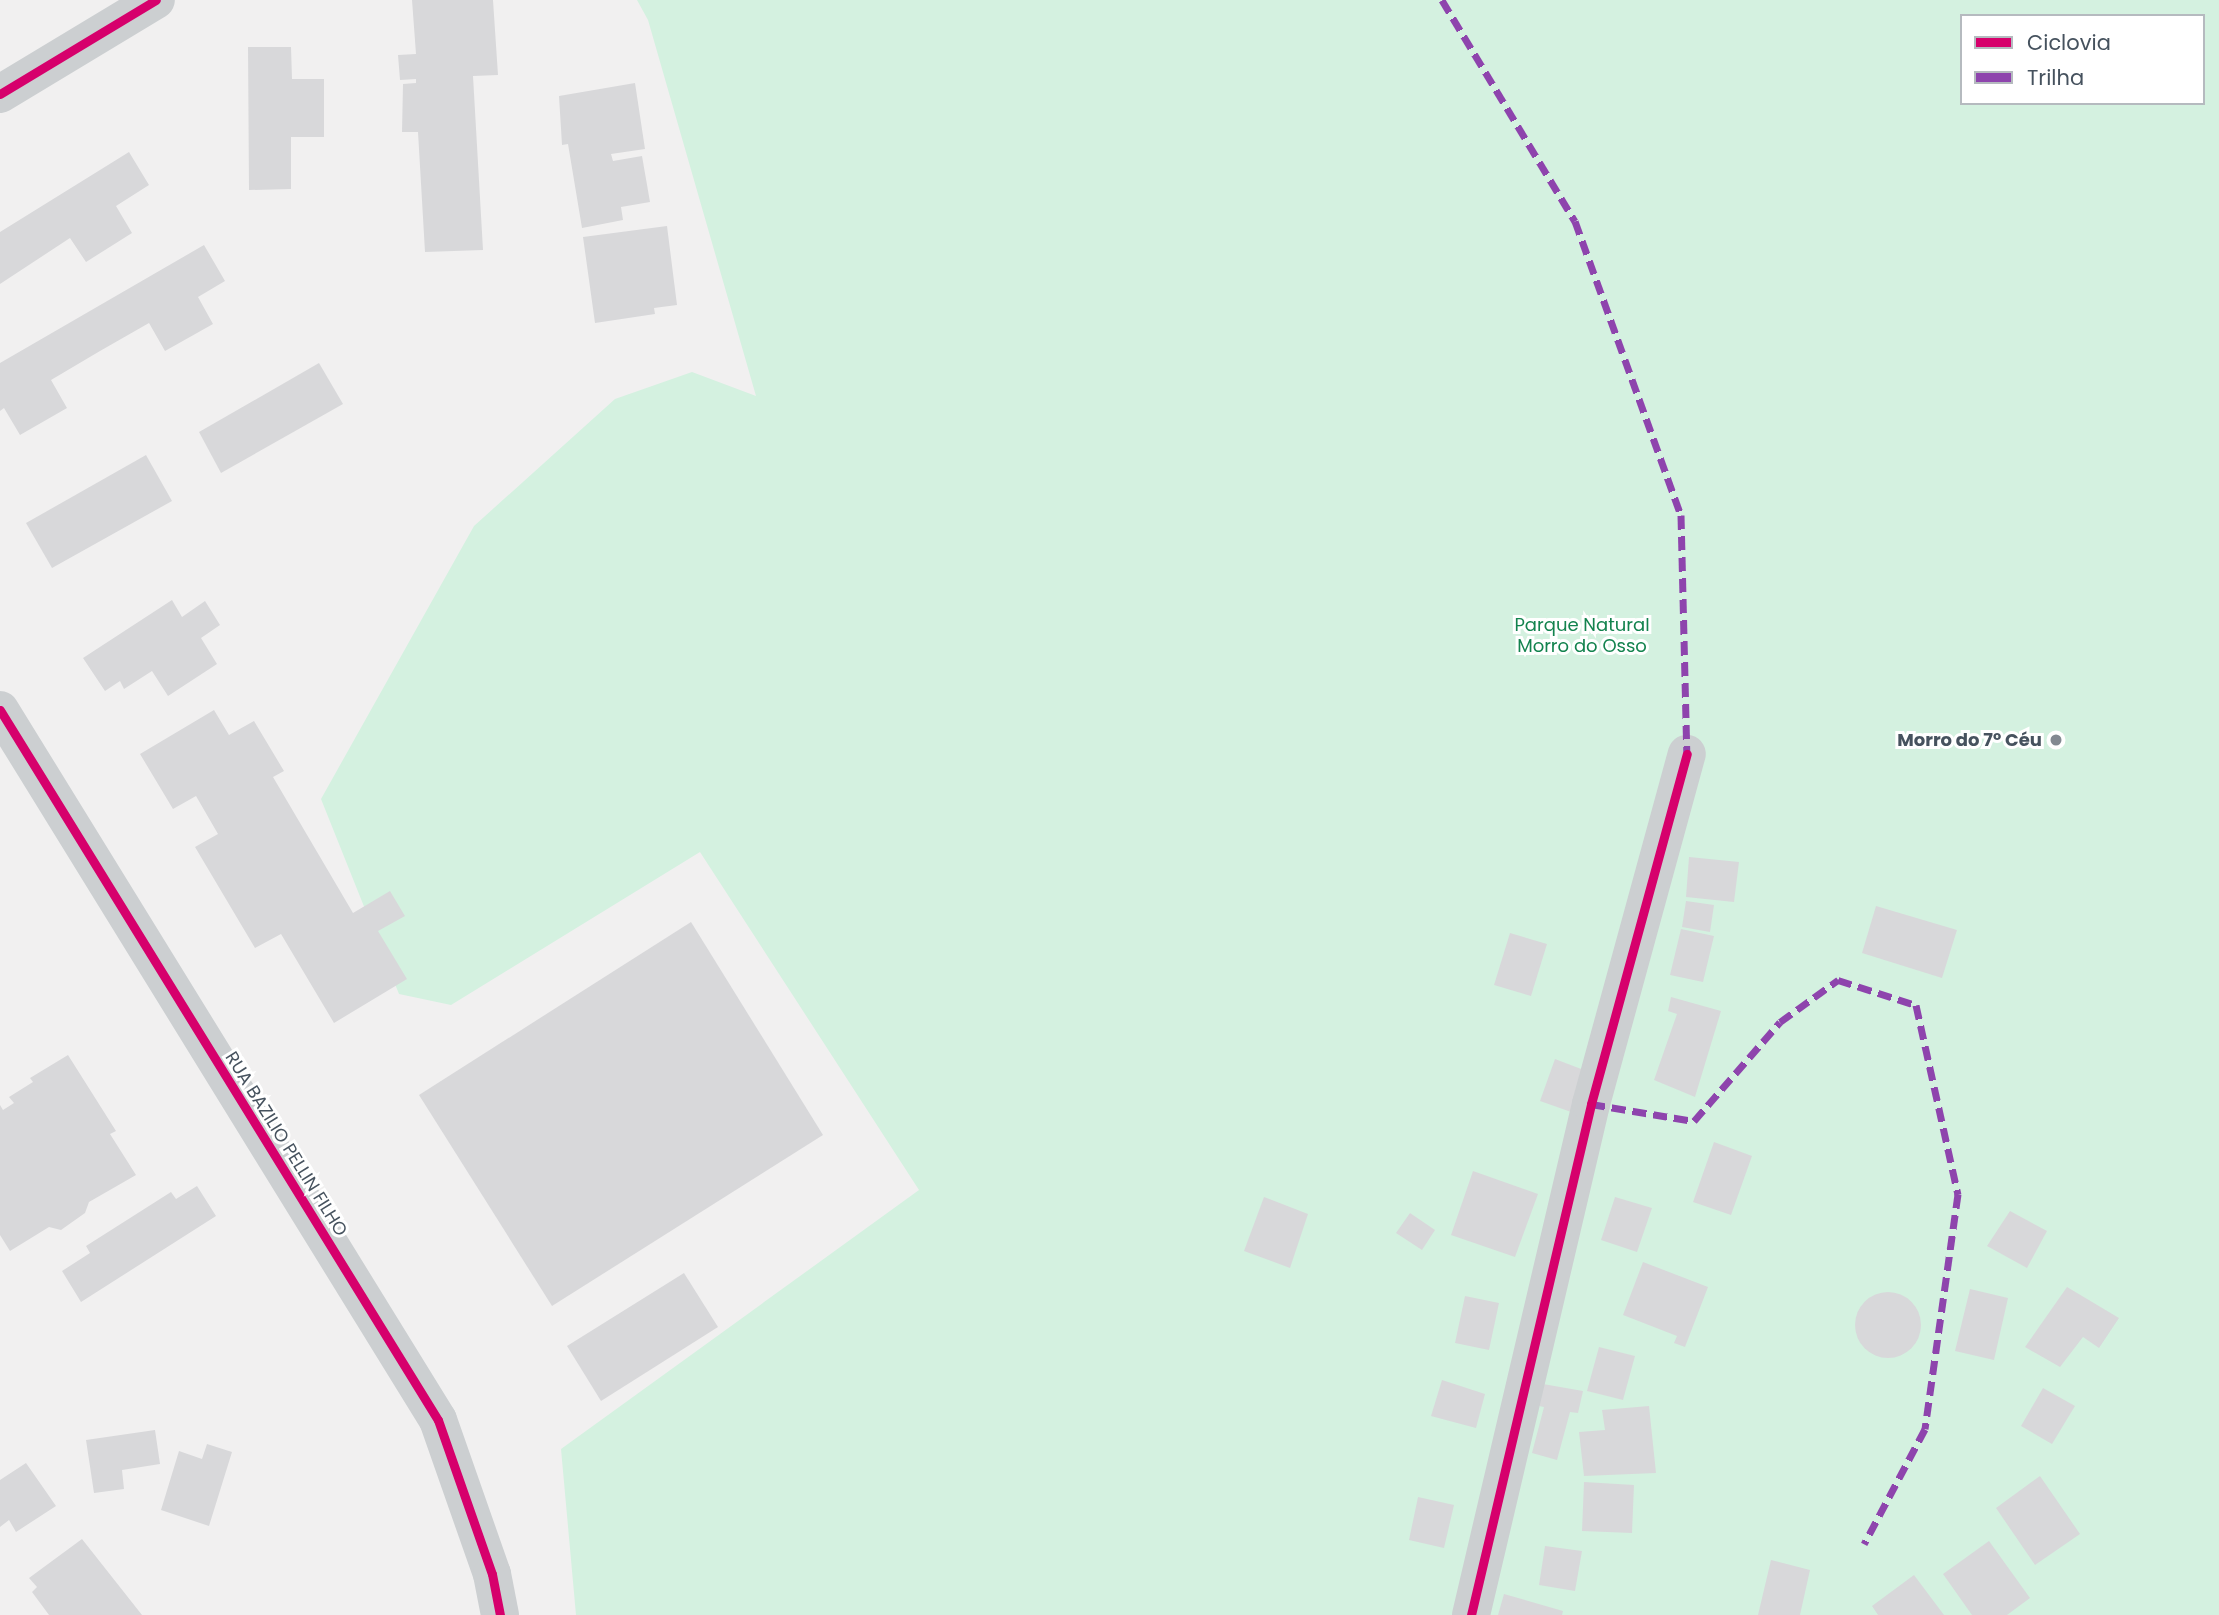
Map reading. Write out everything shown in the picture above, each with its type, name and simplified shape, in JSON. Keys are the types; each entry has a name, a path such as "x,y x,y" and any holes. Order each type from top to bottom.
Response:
{"street":[{"path":"0,93 156,0"},
{"name":"RUA BAZILIO PELLIN FILHO","path":"0,710 438,1420 492,1574 500,1615"},
{"path":"1471,1615 1591,1104 1687,754"}],"green space":[{"name":"Parque Natural Morro do Osso","path":"637,0 2219,0 2219,1615 576,1615 561,1449 919,1190 700,852 451,1005 399,994 321,799 474,526 615,399 692,372 756,396 648,20"}],"building":[{"path":"412,0 493,0 498,75 473,76 483,250 425,252 418,132 402,132 403,84 416,83 416,79 400,80 398,55 416,54"},
{"path":"248,47 291,47 292,79 324,79 324,137 291,137 291,189 249,190"},
{"path":"635,83 645,149 611,154 613,161 642,156 650,202 621,207 623,220 582,228 568,144 562,145 559,96"},
{"path":"129,152 149,185 116,206 132,233 86,262 70,238 0,284 0,232"},
{"path":"667,226 677,305 654,308 655,314 595,323 583,237"},
{"path":"204,245 225,281 198,297 213,324 165,351 149,323 100,351 51,380 67,408 20,435 4,408 0,411 0,363"},
{"path":"319,363 343,404 221,473 199,432"},
{"path":"146,455 172,501 52,568 26,523"},
{"path":"172,600 182,617 205,601 220,625 201,638 217,664 168,696 152,671 124,689 120,681 105,691 83,658"},
{"path":"214,710 229,735 254,721 284,771 273,777 353,913 390,891 405,916 378,931 407,979 334,1023 281,934 255,948 195,847 218,834 196,796 173,809 140,754"},
{"path":"1689,857 1739,862 1734,902 1686,897"},
{"path":"1686,901 1714,905 1710,932 1682,927"},
{"path":"1876,906 1957,930 1942,978 1862,953"},
{"path":"691,922 823,1135 552,1306 419,1095"},
{"path":"1681,929 1714,936 1703,982 1670,975"},
{"path":"1510,933 1547,944 1531,996 1494,985"},
{"path":"1671,997 1721,1011 1695,1097 1654,1080 1677,1014 1668,1011"},
{"path":"68,1055 116,1131 110,1134 136,1175 89,1202 85,1213 61,1230 49,1227 10,1251 0,1235 0,1105 3,1110 14,1103 9,1097 33,1082 30,1078"},
{"path":"1555,1059 1589,1072 1574,1113 1540,1101"},
{"path":"1714,1142 1752,1156 1731,1215 1693,1202"},
{"path":"1473,1171 1538,1194 1515,1257 1451,1235"},
{"path":"197,1186 216,1216 81,1302 62,1271 90,1253 86,1246 171,1192 176,1199"},
{"path":"1264,1197 1308,1214 1290,1268 1244,1251"},
{"path":"1615,1197 1652,1208 1637,1252 1601,1240"},
{"path":"2010,1211 2047,1231 2027,1268 1987,1246"},
{"path":"1410,1213 1435,1230 1422,1250 1396,1233"},
{"path":"1643,1262 1708,1287 1685,1347 1674,1343 1677,1336 1623,1315"},
{"path":"684,1273 718,1327 601,1401 567,1346"},
{"path":"2067,1287 2119,1318 2099,1348 2083,1337 2060,1367 2025,1347"},
{"path":"1970,1289 2008,1298 1994,1360 1955,1351"},
{"path":"1881,1292 1895,1292 1907,1297 1916,1306 1921,1325 1919,1338 1912,1349 1895,1358 1881,1358 1869,1353 1860,1344 1855,1332 1855,1318 1860,1306 1869,1297"},
{"path":"1465,1296 1499,1303 1489,1350 1455,1343"},
{"path":"1599,1347 1635,1356 1623,1400 1587,1391"},
{"path":"1442,1380 1485,1394 1476,1428 1431,1416"},
{"path":"1543,1384 1583,1391 1578,1413 1570,1412 1557,1460 1532,1453 1544,1407 1539,1406"},
{"path":"2043,1388 2075,1406 2052,1444 2021,1426"},
{"path":"1649,1406 1656,1473 1584,1476 1579,1432 1605,1430 1602,1410"},
{"path":"155,1430 160,1464 122,1470 124,1489 94,1493 86,1440"},
{"path":"207,1444 232,1452 209,1526 161,1510 179,1451 202,1459"},
{"path":"26,1463 56,1506 16,1532 9,1520 0,1527 0,1480"},
{"path":"2040,1476 2080,1534 2035,1565 1996,1508"},
{"path":"1584,1482 1634,1485 1632,1533 1582,1531"},
{"path":"1418,1497 1454,1505 1444,1548 1409,1540"},
{"path":"82,1539 142,1615 49,1615 32,1592 37,1587 29,1578"},
{"path":"1989,1541 2030,1598 2007,1615 1972,1615 1943,1574"},
{"path":"1545,1546 1582,1551 1575,1591 1539,1585"},
{"path":"1771,1560 1810,1570 1800,1615 1758,1615"},
{"path":"1914,1575 1944,1615 1878,1615 1872,1606"},
{"path":"1504,1594 1563,1611 1562,1615 1498,1615"}],"marked path":[{"path":"1442,0 1575,221 1681,515 1687,754"},
{"path":"1591,1104 1694,1121 1780,1022 1838,980 1916,1005 1958,1194 1925,1429 1864,1544"}],"cycle path":[{"path":"0,94 156,0"},
{"path":"0,710 438,1420 492,1574 500,1615"},
{"path":"1471,1615 1591,1104 1687,754"}],"place":[{"name":"Morro do 7º Céu","path":"2056,740"}]}
